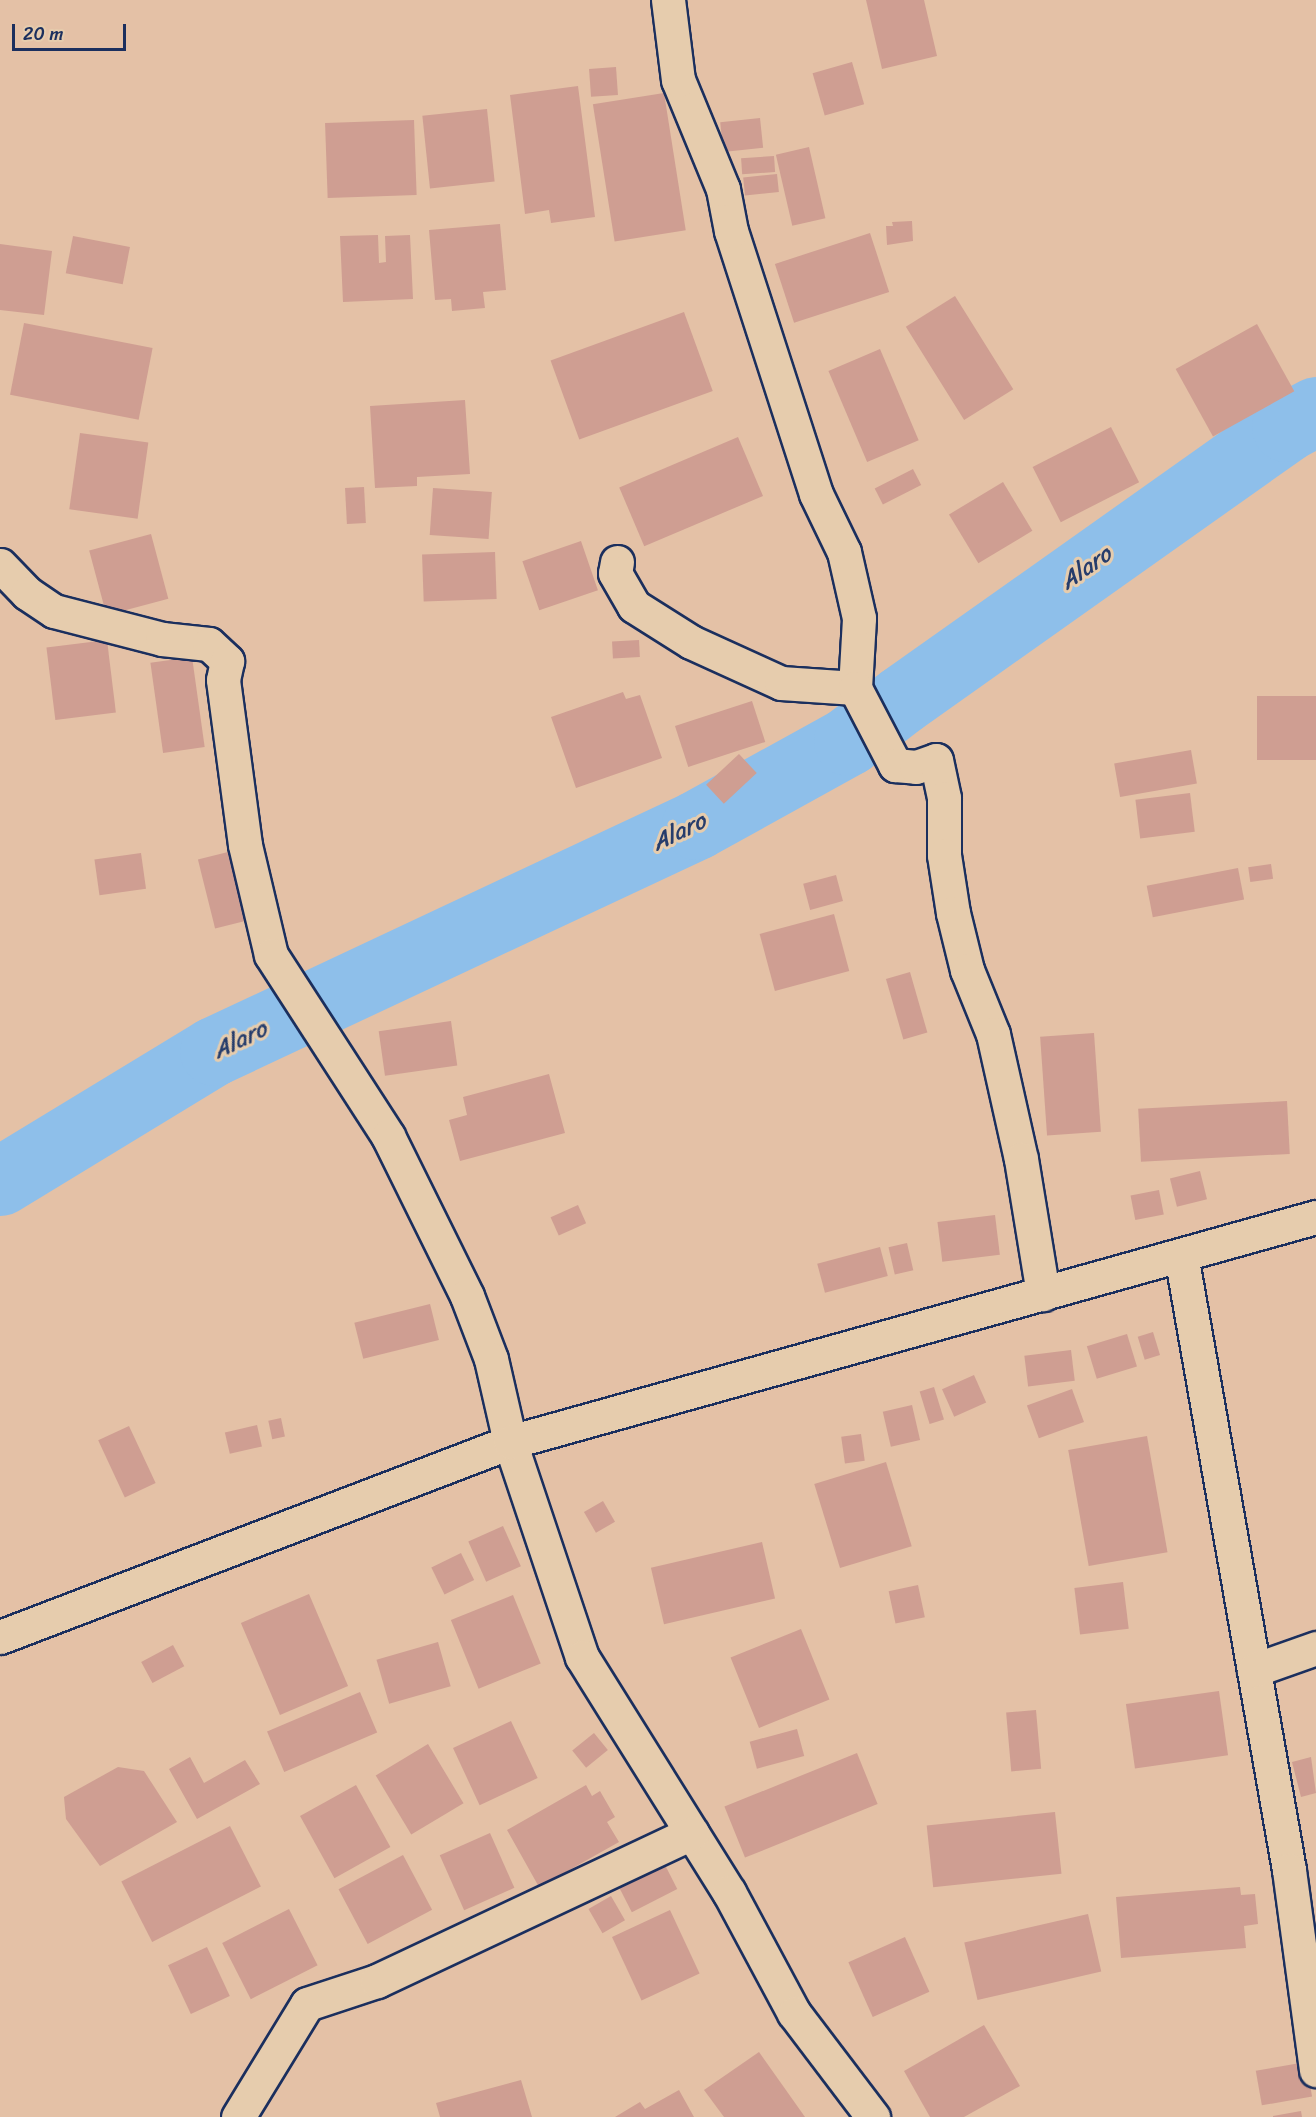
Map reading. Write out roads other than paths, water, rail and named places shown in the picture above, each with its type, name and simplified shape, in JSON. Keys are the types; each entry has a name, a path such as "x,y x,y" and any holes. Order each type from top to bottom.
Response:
{"street":[{"path":"668,0 678,80 723,189 731,231 816,494 844,552 859,618 855,688 895,765 916,767 936,760 944,798 944,855 953,913 967,970 993,1034 1021,1159 1043,1294"},
{"path":"617,562 615,573 634,606 691,642 781,683 855,688"},
{"path":"0,565 27,593 54,610 162,639 209,644 227,661 223,680 244,845 271,956 357,1085 399,1157 471,1306 491,1359 510,1442 582,1657 729,1892 794,2013 873,2117"},
{"path":"0,1637 510,1442 1316,1217"},
{"path":"1181,1255 1289,1870 1316,2070"},
{"path":"1254,1670 1316,1648"},
{"path":"238,2117 307,2004 377,1981 692,1833"}],"waterway":[{"name":"Alaro","path":"0,1181 214,1051 696,825 848,741 901,700 1286,427 1316,411"}]}
